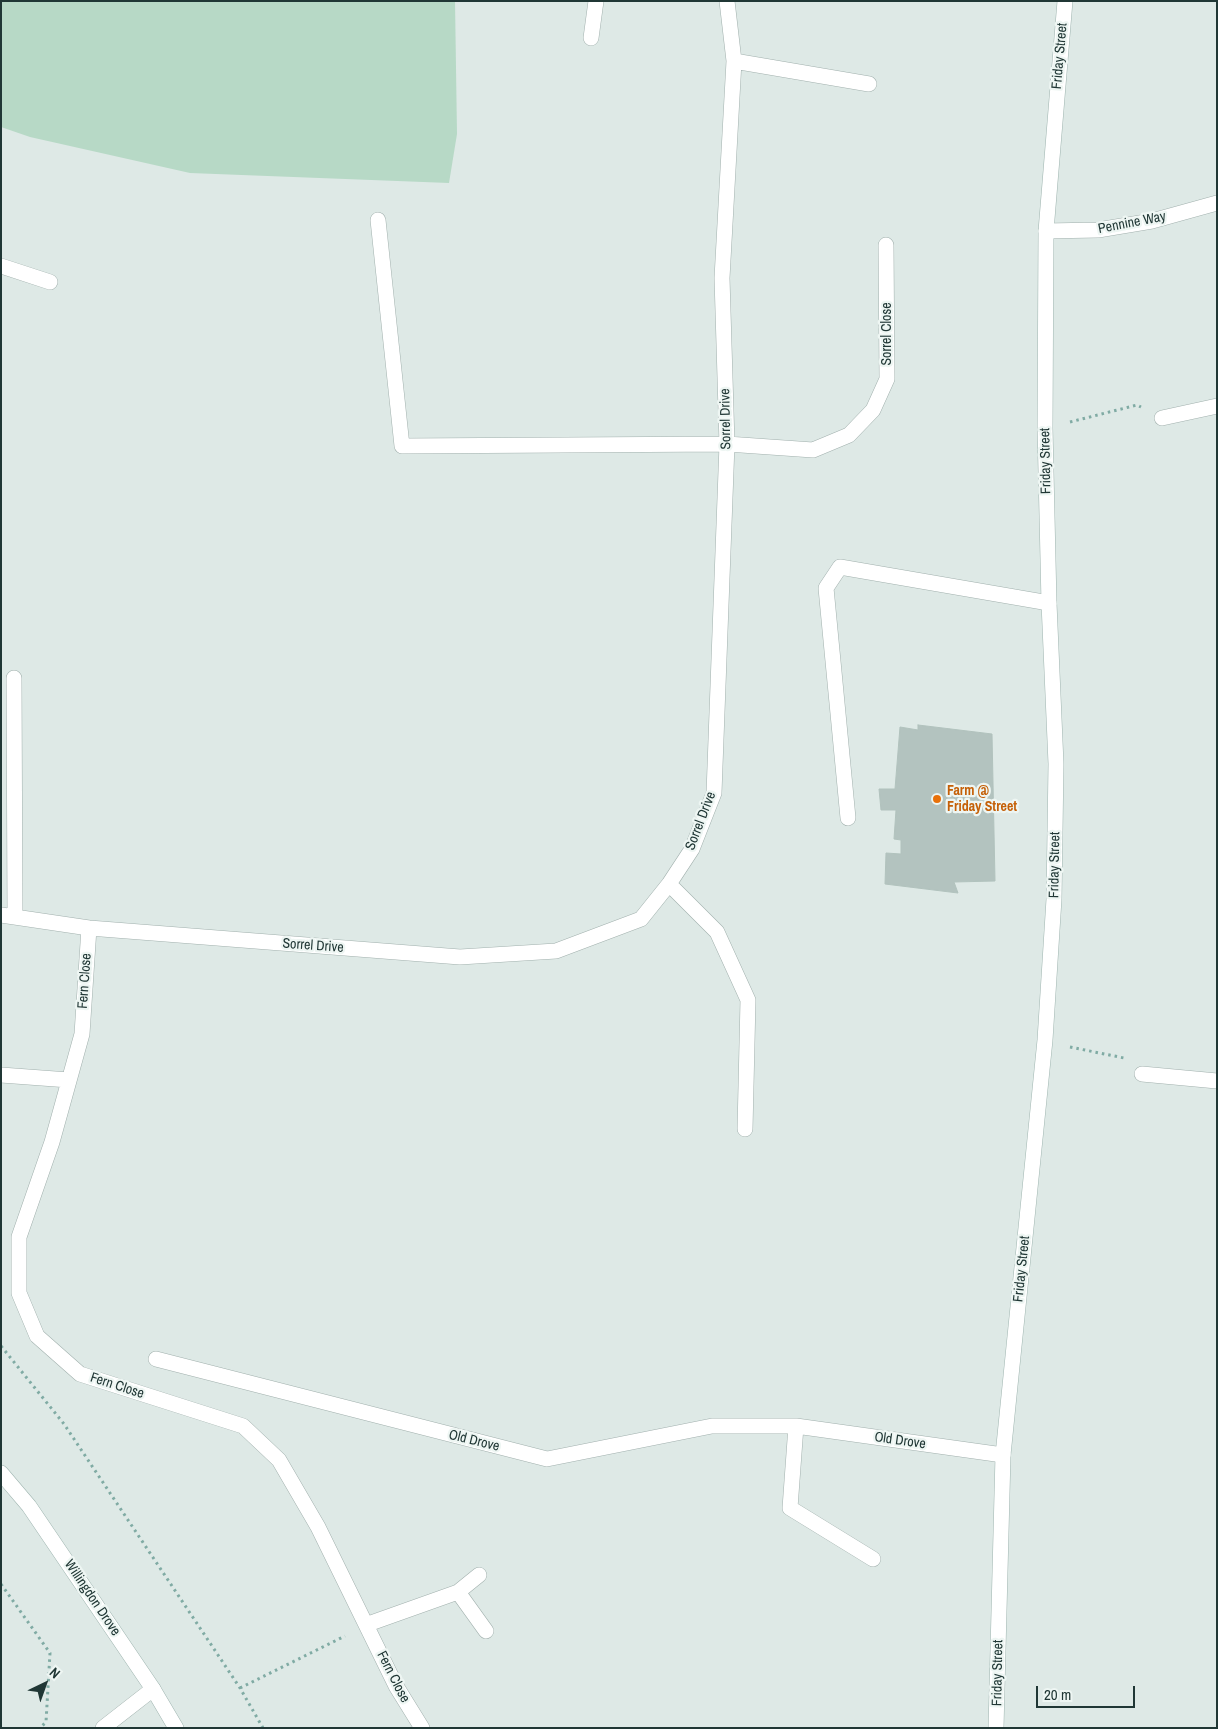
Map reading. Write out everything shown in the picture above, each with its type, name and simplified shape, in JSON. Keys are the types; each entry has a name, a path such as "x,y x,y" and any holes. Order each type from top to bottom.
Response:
{"street":[{"path":"591,38 596,1"},
{"name":"Sorrel Drive","path":"8,916 89,928 460,957 556,951 641,919 669,884 692,849 714,793 727,444 722,278 734,61 727,1"},
{"name":"Friday Street","path":"996,1728 1003,1455 1045,1040 1054,899 1056,764 1049,603 1045,428 1046,231 1065,1"},
{"path":"734,61 869,84"},
{"name":"Pennine Way","path":"1046,231 1098,230 1152,221 1217,203"},
{"name":"Sorrel Close","path":"378,220 402,446 727,444 813,450 849,435 874,410 887,379 886,245"},
{"path":"1,266 50,282"},
{"path":"1162,418 1217,406"},
{"path":"848,818 826,588 840,567 1049,603"},
{"path":"8,916 14,678"},
{"path":"669,884 718,932 748,1000 745,1129"},
{"name":"Fern Close","path":"89,928 82,1034 52,1142 19,1237 19,1293 37,1336 80,1374 243,1426 278,1460 318,1527 368,1624 396,1686 422,1728"},
{"path":"1142,1074 1217,1081"},
{"path":"1,1075 69,1080"},
{"name":"Old Drove","path":"156,1360 547,1460 712,1426 796,1426 1003,1455"},
{"path":"796,1426 790,1508 873,1558"},
{"name":"Willingdon Drove","path":"1,1473 29,1506 153,1689 176,1728"},
{"path":"368,1624 458,1592 479,1575"},
{"path":"458,1592 486,1631"},
{"path":"103,1728 153,1689"}],"path":[{"path":"1045,428 1137,405 1162,418"},
{"path":"1045,1040 1124,1057 1142,1074"},
{"path":"1,1346 64,1424 240,1688 263,1728"},
{"path":"1,1584 50,1654 46,1722 40,1728"},
{"path":"240,1688 368,1624"}],"green space":[{"path":"1,1 455,1 457,134 449,183 190,173 30,137 1,127"}],"building":[{"name":"Farm @ Friday Street","path":"918,725 992,734 995,881 954,882 958,893 885,884 886,853 901,854 901,840 894,839 896,810 881,810 879,789 895,789 900,727 918,730"}],"place":[{"name":"Farm @ Friday Street","path":"937,799"}]}
